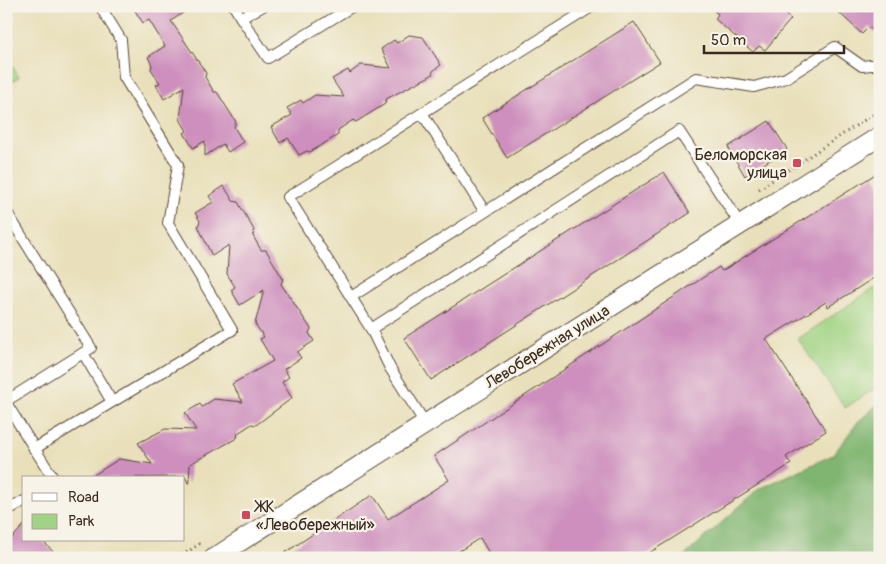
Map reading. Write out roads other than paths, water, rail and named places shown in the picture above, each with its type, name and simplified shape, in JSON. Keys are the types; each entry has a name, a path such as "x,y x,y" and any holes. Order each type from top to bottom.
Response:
{"street":[{"name":"Левобережная улица","path":"214,558 880,136"}],"lane":[{"path":"34,448 232,330 168,223 178,165 124,77 121,40 100,6"},
{"path":"234,6 268,58 352,6"},
{"path":"241,18 263,6"},
{"path":"425,424 390,368 371,329 288,197 593,6"},
{"path":"351,297 696,78 754,87 786,78 835,47 862,66 880,64"},
{"path":"422,113 485,212"},
{"path":"371,329 679,131 740,224"},
{"path":"6,211 91,348 6,402 52,476"},
{"path":"82,353 112,402"},
{"path":"6,511 22,501"}],"place":[{"name":"Беломорская улица","path":"797,163"},
{"name":"ЖК «Левобережный»","path":"246,515"}]}
